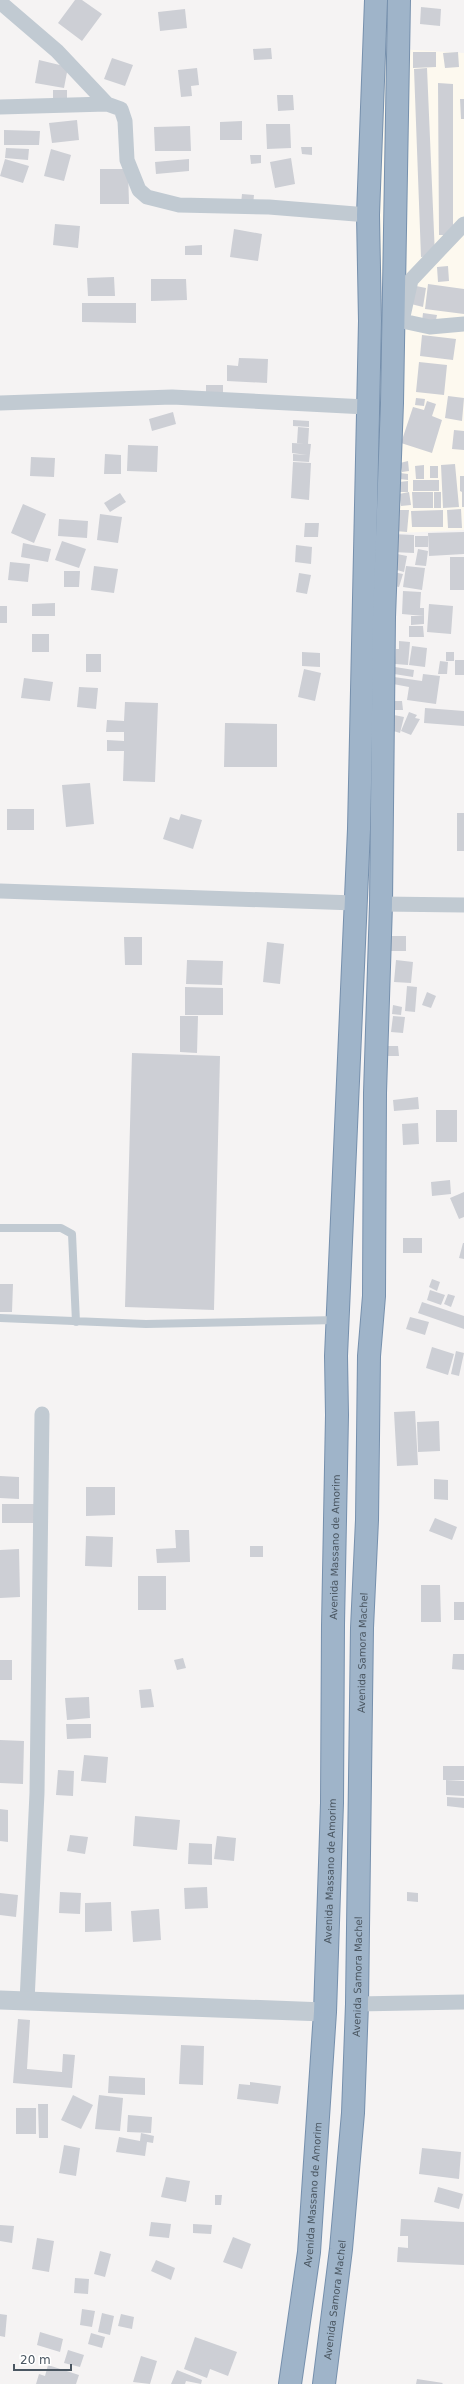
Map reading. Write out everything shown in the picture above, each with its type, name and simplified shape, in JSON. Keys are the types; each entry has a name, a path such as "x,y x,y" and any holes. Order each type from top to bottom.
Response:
{"highway":[{"name":"Avenida Massano de Amorim","path":"290,2384 309,2252 325,2012 332,1803 333,1625 336,1522 336,1356 359,822 366,407 370,321 368,215 376,0"},
{"path":"336,1522 367,1520 369,1356 374,1296 375,1093 381,904 384,617 397,320 399,0"},
{"name":"Avenida Samora Machel","path":"324,2384 341,2249 354,2113 357,2004 362,1628 366,1568 367,1520"}],"street":[{"path":"0,2 57,51 107,104"},
{"path":"0,107 107,104 121,109 125,121 127,160 139,190 147,197 179,205 269,207 368,215"},
{"path":"464,224 411,280 397,320 430,327 464,324"},
{"path":"0,403 172,397 366,407"},
{"path":"0,891 355,903"},
{"path":"381,904 464,905"},
{"path":"27,2001 37,1793 42,1414"},
{"path":"0,2000 325,2012"},
{"path":"357,2004 464,2002"}],"lane":[{"path":"0,1228 61,1228 72,1234 76,1322"},
{"path":"0,1318 146,1324 338,1320"}],"shaded area":[{"path":"366,47 464,53 464,530 377,534 375,450 385,330"}],"building":[{"path":"75,0 82,0 102,14 82,41 58,23"},
{"path":"421,7 441,9 440,26 420,24"},
{"path":"185,9 187,28 160,31 158,12"},
{"path":"271,48 272,59 254,60 253,49"},
{"path":"413,52 436,52 436,67 413,68"},
{"path":"458,52 459,67 445,68 443,53"},
{"path":"112,58 133,65 125,86 104,79"},
{"path":"39,60 68,67 64,88 35,83"},
{"path":"197,68 199,85 191,86 192,96 181,97 178,70"},
{"path":"427,68 435,256 421,257 414,69"},
{"path":"438,83 453,84 453,235 439,235"},
{"path":"53,90 67,90 67,99 53,99"},
{"path":"277,95 293,95 294,110 278,111"},
{"path":"460,99 464,99 464,119 461,119"},
{"path":"77,120 79,140 52,143 49,123"},
{"path":"242,121 242,140 220,140 220,122"},
{"path":"266,124 290,124 291,148 267,149"},
{"path":"190,126 191,151 155,151 154,127"},
{"path":"4,130 40,131 39,145 4,145"},
{"path":"301,147 312,147 312,155 302,154"},
{"path":"6,148 29,149 28,160 5,158"},
{"path":"51,149 71,155 64,181 44,176"},
{"path":"250,155 261,155 261,163 251,164"},
{"path":"291,158 295,184 275,188 270,162"},
{"path":"5,159 29,166 23,183 0,176"},
{"path":"189,159 189,171 156,174 155,162"},
{"path":"100,169 128,169 129,204 100,204"},
{"path":"242,194 254,195 253,205 241,204"},
{"path":"55,224 80,226 78,248 53,245"},
{"path":"234,229 262,234 258,261 230,257"},
{"path":"202,245 202,255 185,255 185,246"},
{"path":"448,266 449,281 438,282 437,267"},
{"path":"114,277 115,296 88,296 87,278"},
{"path":"151,279 186,279 187,300 151,301"},
{"path":"428,284 464,289 464,314 425,309"},
{"path":"411,285 426,288 423,307 407,303"},
{"path":"82,303 136,303 136,323 82,322"},
{"path":"423,313 437,315 435,325 422,322"},
{"path":"422,335 456,339 453,360 420,356"},
{"path":"239,358 268,359 267,383 227,381 227,365 238,366"},
{"path":"419,362 447,365 444,395 416,392"},
{"path":"206,385 223,385 223,396 206,395"},
{"path":"448,396 464,398 462,421 445,418"},
{"path":"416,398 425,399 424,406 415,405"},
{"path":"427,401 436,404 432,416 442,420 432,453 401,443 413,407 424,410"},
{"path":"173,412 176,424 152,431 149,419"},
{"path":"293,420 309,421 309,427 293,426"},
{"path":"298,427 309,428 308,444 297,443"},
{"path":"454,430 464,431 464,450 452,449"},
{"path":"292,443 311,444 309,462 293,461 293,454 307,455 292,453"},
{"path":"128,445 158,446 157,472 127,471"},
{"path":"105,454 121,455 121,474 104,474"},
{"path":"31,457 55,458 54,477 30,476"},
{"path":"408,461 409,471 402,472 400,463"},
{"path":"293,462 311,463 309,500 291,498"},
{"path":"455,464 459,507 443,508 441,465"},
{"path":"424,465 424,479 416,479 415,466"},
{"path":"430,466 438,466 438,478 430,478"},
{"path":"400,473 408,474 408,480 399,479"},
{"path":"460,476 464,476 464,507 462,507"},
{"path":"413,480 439,480 439,491 413,491"},
{"path":"408,481 408,492 399,492 399,482"},
{"path":"409,492 411,505 401,506 399,494"},
{"path":"412,492 433,492 433,508 413,508"},
{"path":"434,492 441,492 441,508 434,508"},
{"path":"120,493 126,502 110,512 104,503"},
{"path":"23,504 46,514 34,543 11,533"},
{"path":"461,509 462,528 448,528 447,510"},
{"path":"397,510 409,510 407,532 395,531"},
{"path":"443,510 443,527 412,527 411,511"},
{"path":"100,514 122,517 118,543 97,540"},
{"path":"59,519 88,521 87,538 58,536"},
{"path":"305,523 319,523 318,537 304,537"},
{"path":"464,532 464,554 429,556 428,533"},
{"path":"392,534 414,535 414,553 392,552"},
{"path":"415,536 428,536 428,547 415,547"},
{"path":"62,541 86,549 79,568 55,560"},
{"path":"23,543 51,549 48,562 21,557"},
{"path":"296,545 312,547 311,564 295,562"},
{"path":"418,549 428,551 426,566 415,565"},
{"path":"397,554 407,556 404,572 393,569"},
{"path":"450,557 464,557 464,590 450,590"},
{"path":"10,562 30,564 28,582 8,580"},
{"path":"94,566 118,569 114,593 91,590"},
{"path":"406,566 425,568 422,590 403,587"},
{"path":"64,571 80,571 79,587 64,587"},
{"path":"393,572 403,574 399,587 389,585"},
{"path":"299,573 311,575 307,594 296,592"},
{"path":"403,591 421,592 420,608 424,608 424,616 402,614"},
{"path":"55,603 55,616 32,616 32,604"},
{"path":"429,604 453,606 451,634 427,632"},
{"path":"0,606 7,606 7,623 0,623"},
{"path":"411,616 424,616 424,624 411,625"},
{"path":"409,626 423,626 424,637 409,637"},
{"path":"32,634 49,634 49,652 32,652"},
{"path":"399,641 410,642 408,665 395,664 396,649 399,649"},
{"path":"412,646 427,648 425,667 409,665"},
{"path":"302,652 320,653 320,667 302,666"},
{"path":"446,652 454,652 454,661 446,661"},
{"path":"86,654 101,654 101,672 86,672"},
{"path":"455,660 464,660 464,675 455,675"},
{"path":"440,661 448,662 447,674 438,674"},
{"path":"395,667 414,670 413,677 394,674"},
{"path":"304,669 321,673 315,701 298,697"},
{"path":"423,674 440,676 436,704 407,700 409,687 393,684 394,677 422,681"},
{"path":"24,678 53,682 50,701 21,698"},
{"path":"79,687 98,688 96,709 77,707"},
{"path":"390,701 402,701 403,710 390,710"},
{"path":"125,702 158,703 155,782 123,781 124,751 107,751 107,740 124,741 124,732 106,732 107,720 124,721"},
{"path":"425,708 464,711 464,726 424,723"},
{"path":"409,712 417,715 415,718 420,719 411,735 401,731"},
{"path":"394,715 404,717 400,733 390,730"},
{"path":"225,723 277,724 277,767 224,767"},
{"path":"90,783 94,824 66,827 62,785"},
{"path":"7,809 34,809 34,830 7,830"},
{"path":"457,813 464,813 464,851 457,851"},
{"path":"181,814 202,820 193,849 163,839 170,817 179,820"},
{"path":"387,936 406,936 406,951 387,951"},
{"path":"124,937 142,937 142,965 125,965"},
{"path":"267,942 284,944 280,984 263,982"},
{"path":"187,960 223,961 222,985 186,984"},
{"path":"396,960 413,962 411,983 394,982"},
{"path":"407,986 417,987 415,1012 405,1011"},
{"path":"185,987 223,988 223,1015 185,1015"},
{"path":"427,992 436,996 431,1008 422,1005"},
{"path":"393,1005 402,1007 401,1015 392,1014"},
{"path":"180,1016 198,1016 197,1053 180,1052"},
{"path":"393,1016 405,1017 403,1033 391,1032"},
{"path":"387,1046 398,1046 399,1056 387,1056"},
{"path":"132,1053 220,1056 214,1310 125,1307"},
{"path":"418,1097 419,1109 394,1111 393,1100"},
{"path":"436,1110 457,1110 457,1142 436,1142"},
{"path":"418,1123 419,1144 403,1145 402,1124"},
{"path":"450,1180 451,1194 432,1196 431,1182"},
{"path":"464,1192 464,1217 459,1219 450,1198"},
{"path":"403,1238 422,1238 422,1253 403,1253"},
{"path":"464,1243 464,1259 459,1258"},
{"path":"432,1279 440,1282 437,1291 429,1287"},
{"path":"0,1284 13,1284 12,1312 0,1312"},
{"path":"430,1290 445,1295 441,1305 427,1300"},
{"path":"448,1294 455,1296 451,1307 444,1304"},
{"path":"422,1302 464,1316 464,1329 418,1313"},
{"path":"410,1317 429,1322 425,1335 406,1329"},
{"path":"432,1347 454,1354 448,1375 426,1368"},
{"path":"456,1351 464,1353 459,1376 451,1374"},
{"path":"415,1411 418,1465 397,1466 394,1412"},
{"path":"439,1421 440,1451 418,1452 417,1422"},
{"path":"0,1476 19,1477 19,1499 0,1498"},
{"path":"434,1479 448,1480 448,1500 434,1499"},
{"path":"86,1487 115,1487 115,1515 86,1516"},
{"path":"2,1504 35,1504 35,1523 2,1523"},
{"path":"435,1518 457,1527 452,1540 429,1531"},
{"path":"175,1530 189,1530 190,1562 157,1563 156,1549 176,1548"},
{"path":"86,1536 113,1537 112,1567 85,1566"},
{"path":"250,1546 263,1546 263,1557 250,1557"},
{"path":"19,1549 20,1597 0,1598 0,1550"},
{"path":"138,1576 166,1576 166,1610 138,1610"},
{"path":"421,1585 440,1585 441,1622 421,1622"},
{"path":"454,1602 464,1602 464,1620 454,1620"},
{"path":"453,1654 464,1654 464,1670 452,1669"},
{"path":"183,1658 186,1668 177,1670 174,1660"},
{"path":"0,1660 12,1660 12,1680 0,1680"},
{"path":"151,1689 154,1707 141,1708 139,1690"},
{"path":"89,1697 90,1718 67,1720 65,1698"},
{"path":"66,1724 91,1724 91,1738 67,1739"},
{"path":"0,1740 24,1741 23,1784 0,1783"},
{"path":"84,1755 108,1757 106,1783 81,1781"},
{"path":"443,1766 464,1766 464,1780 443,1780"},
{"path":"58,1770 74,1771 73,1796 56,1795"},
{"path":"446,1780 464,1781 464,1796 446,1795"},
{"path":"447,1797 464,1798 464,1808 447,1806"},
{"path":"0,1809 8,1810 8,1842 0,1841"},
{"path":"135,1816 180,1820 177,1850 133,1846"},
{"path":"70,1835 88,1837 85,1854 67,1851"},
{"path":"217,1836 236,1838 234,1861 214,1859"},
{"path":"189,1843 212,1844 212,1865 188,1864"},
{"path":"207,1887 208,1908 185,1909 184,1888"},
{"path":"60,1892 81,1893 80,1914 59,1913"},
{"path":"407,1892 418,1893 418,1902 407,1901"},
{"path":"0,1893 18,1895 16,1917 0,1915"},
{"path":"111,1902 112,1931 85,1932 85,1903"},
{"path":"159,1909 161,1940 133,1942 131,1911"},
{"path":"18,2019 30,2020 27,2069 62,2072 63,2054 75,2055 72,2088 13,2083"},
{"path":"181,2045 204,2046 203,2085 179,2084"},
{"path":"109,2076 145,2078 145,2095 108,2093"},
{"path":"250,2082 281,2086 278,2104 237,2099 239,2084 250,2085"},
{"path":"73,2095 93,2105 81,2129 61,2120"},
{"path":"99,2095 123,2098 120,2131 95,2129"},
{"path":"38,2104 48,2104 48,2138 39,2138"},
{"path":"16,2108 36,2108 36,2134 16,2134"},
{"path":"128,2115 152,2117 151,2133 127,2132"},
{"path":"141,2133 154,2136 153,2143 147,2142 145,2156 116,2152 119,2137 140,2141"},
{"path":"64,2145 80,2148 76,2176 59,2173"},
{"path":"422,2148 461,2152 459,2179 419,2174"},
{"path":"166,2177 190,2181 186,2202 161,2197"},
{"path":"438,2187 463,2194 459,2209 434,2202"},
{"path":"215,2195 222,2195 221,2205 215,2205"},
{"path":"401,2219 464,2222 464,2265 397,2262 398,2247 408,2248 408,2236 400,2236"},
{"path":"151,2222 171,2224 169,2238 149,2236"},
{"path":"193,2224 212,2225 211,2234 193,2233"},
{"path":"0,2225 14,2226 12,2243 0,2241"},
{"path":"233,2237 251,2244 242,2269 223,2262"},
{"path":"37,2238 54,2241 49,2272 32,2269"},
{"path":"100,2251 111,2254 105,2277 94,2274"},
{"path":"156,2260 175,2268 171,2280 151,2271"},
{"path":"75,2278 89,2279 88,2294 74,2293"},
{"path":"82,2309 95,2311 92,2327 80,2325"},
{"path":"102,2313 114,2316 110,2335 98,2332"},
{"path":"0,2314 7,2315 5,2337 0,2336"},
{"path":"121,2314 134,2317 132,2329 118,2326"},
{"path":"40,2332 63,2339 60,2352 37,2345"},
{"path":"91,2333 105,2337 102,2348 88,2344"},
{"path":"195,2337 237,2352 228,2376 210,2369 207,2378 184,2369"},
{"path":"68,2350 84,2355 80,2367 64,2363"},
{"path":"141,2356 157,2361 150,2384 133,2382"},
{"path":"48,2365 79,2375 76,2384 36,2384 39,2374 45,2376"},
{"path":"177,2370 202,2380 201,2384 186,2381 185,2384 171,2384"},
{"path":"417,2379 443,2383 416,2384"}]}
